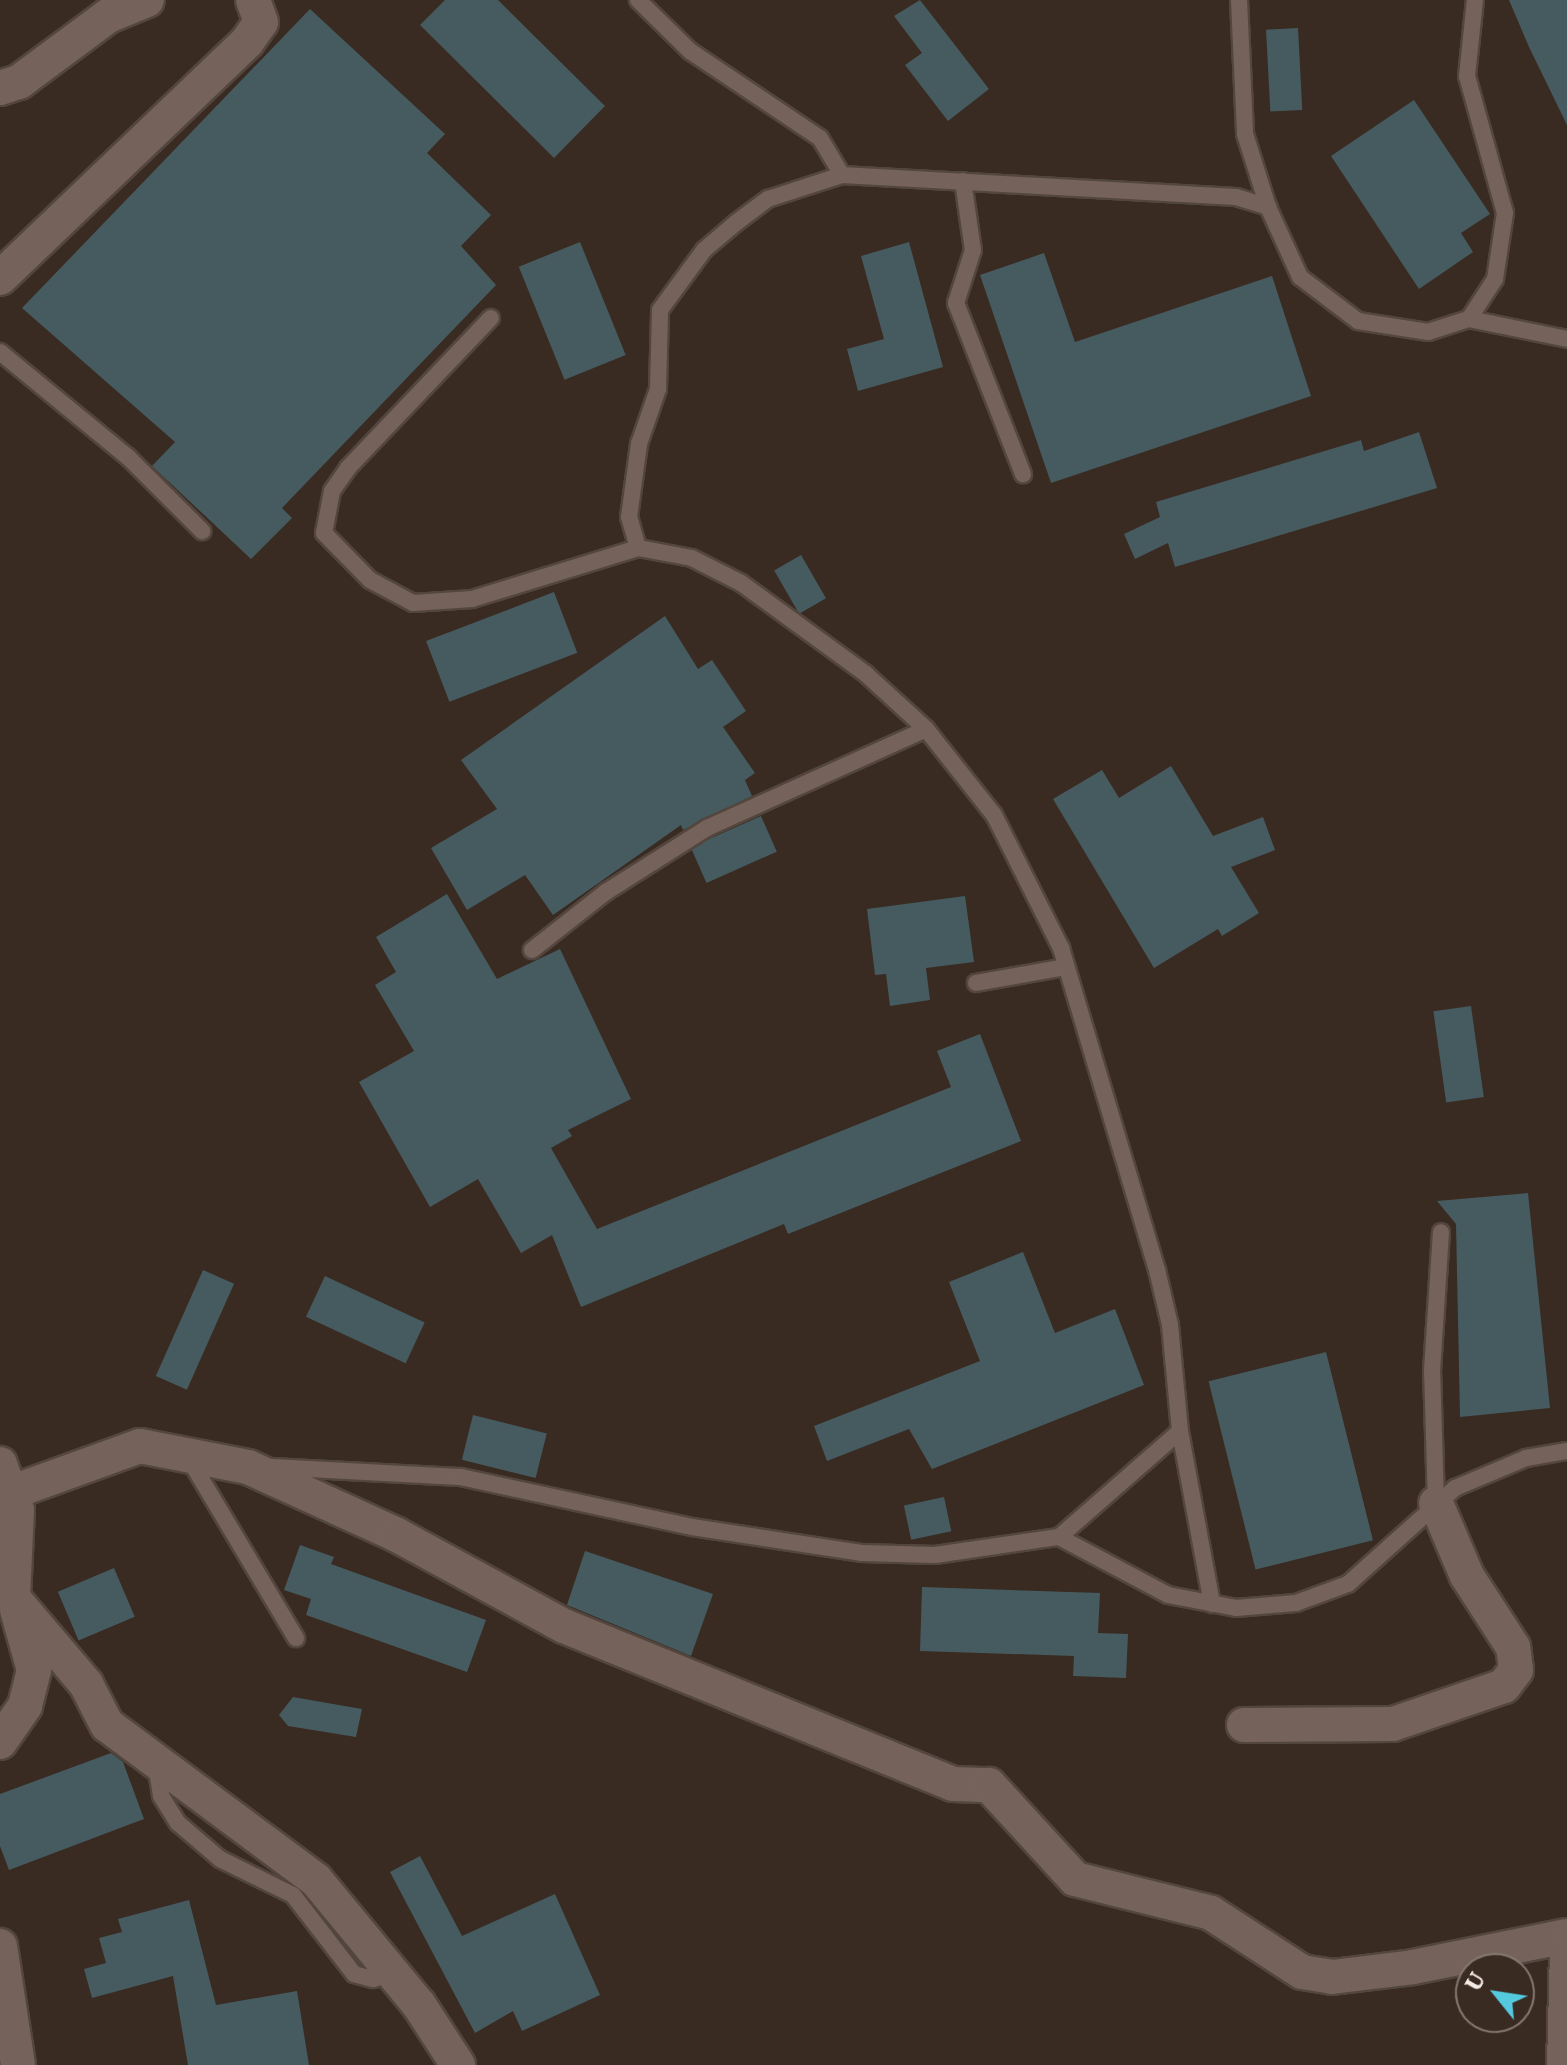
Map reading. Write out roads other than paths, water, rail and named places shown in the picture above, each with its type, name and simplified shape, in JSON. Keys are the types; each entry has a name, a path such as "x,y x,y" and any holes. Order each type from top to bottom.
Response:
{"street":[{"path":"0,88 19,82 97,23 147,0"},
{"path":"0,278 247,42 261,22 253,0"},
{"path":"0,1742 25,1706 34,1670 13,1598 17,1510 5,1478 140,1446 248,1467 397,1535 564,1626 953,1784 989,1785 1075,1879 1211,1913 1302,1972 1332,1977 1413,1967 1567,1936"},
{"path":"1244,1725 1393,1724 1504,1686 1516,1670 1513,1647 1467,1576 1436,1503"},
{"path":"13,1598 86,1684 107,1725 316,1880 458,2065"},
{"path":"0,1946 18,2065"},
{"path":"1565,2053 1567,1947"}],"lane":[{"path":"638,0 702,60 820,138 842,175"},
{"path":"1239,0 1245,134 1268,207 1300,277 1358,321 1428,332 1469,319 1567,339"},
{"path":"1469,319 1495,279 1505,213 1467,76 1475,0"},
{"path":"638,548 629,517 639,444 658,389 660,310 704,250 768,199 842,175 1109,193 1208,193 1268,207"},
{"path":"963,181 973,250 956,303 1023,474"},
{"path":"491,318 348,468 323,517 330,543 370,580 413,603 472,599 638,548 692,558 741,583 866,674 926,729 994,815 1029,875 1066,967 1157,1270 1170,1325 1180,1431 1212,1604"},
{"path":"0,352 128,457 202,531"},
{"path":"532,950 606,892 707,828 926,729"},
{"path":"976,983 1066,967"},
{"path":"1436,1503 1432,1371 1441,1232"},
{"path":"248,1467 461,1477 692,1527 893,1557 1059,1537 1180,1431"},
{"path":"1059,1537 1141,1586 1212,1604 1267,1607 1325,1595 1371,1565 1436,1503 1491,1471 1567,1451"},
{"path":"186,1455 296,1638"}]}
